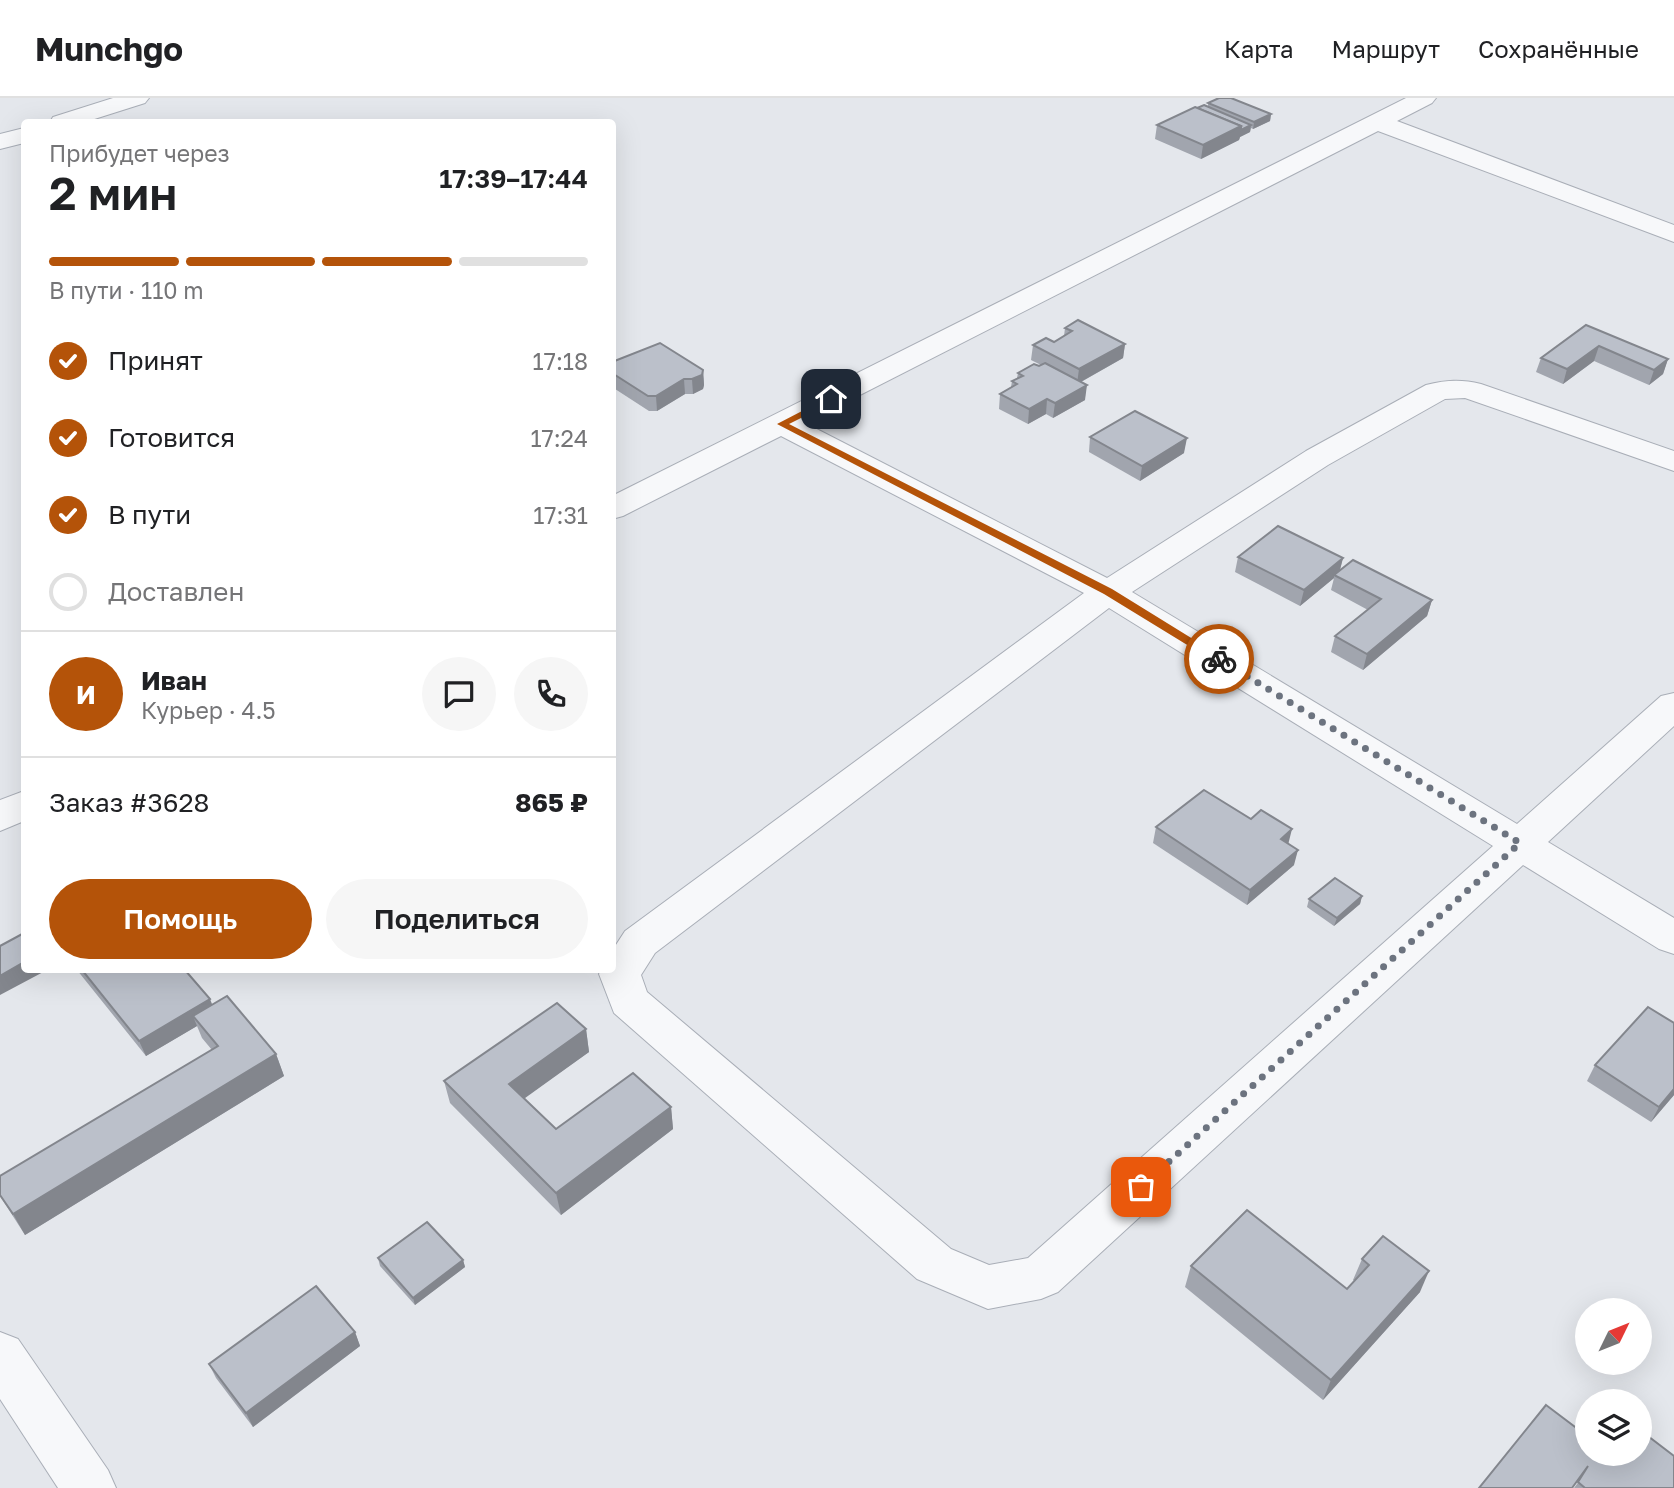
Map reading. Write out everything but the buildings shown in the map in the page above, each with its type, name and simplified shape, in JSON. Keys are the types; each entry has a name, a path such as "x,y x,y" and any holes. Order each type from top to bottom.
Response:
{"street":[{"path":"72,119 138,98"},
{"path":"616,507 1424,98"},
{"path":"1378,122 1674,234"},
{"path":"0,142 21,136"},
{"path":"1674,462 1470,390 1437,391 1317,458 1108,592 640,943 620,974 629,1000 934,1264 988,1287 1041,1277 1674,705"},
{"path":"782,424 1108,592 1674,938"},
{"path":"0,817 21,806"},
{"path":"0,1355 89,1488"}],"way so far":[{"path":"1141,1187 1520,843 1219,659"}],"route":[{"path":"831,399 782,424 1108,592 1219,659"}]}
